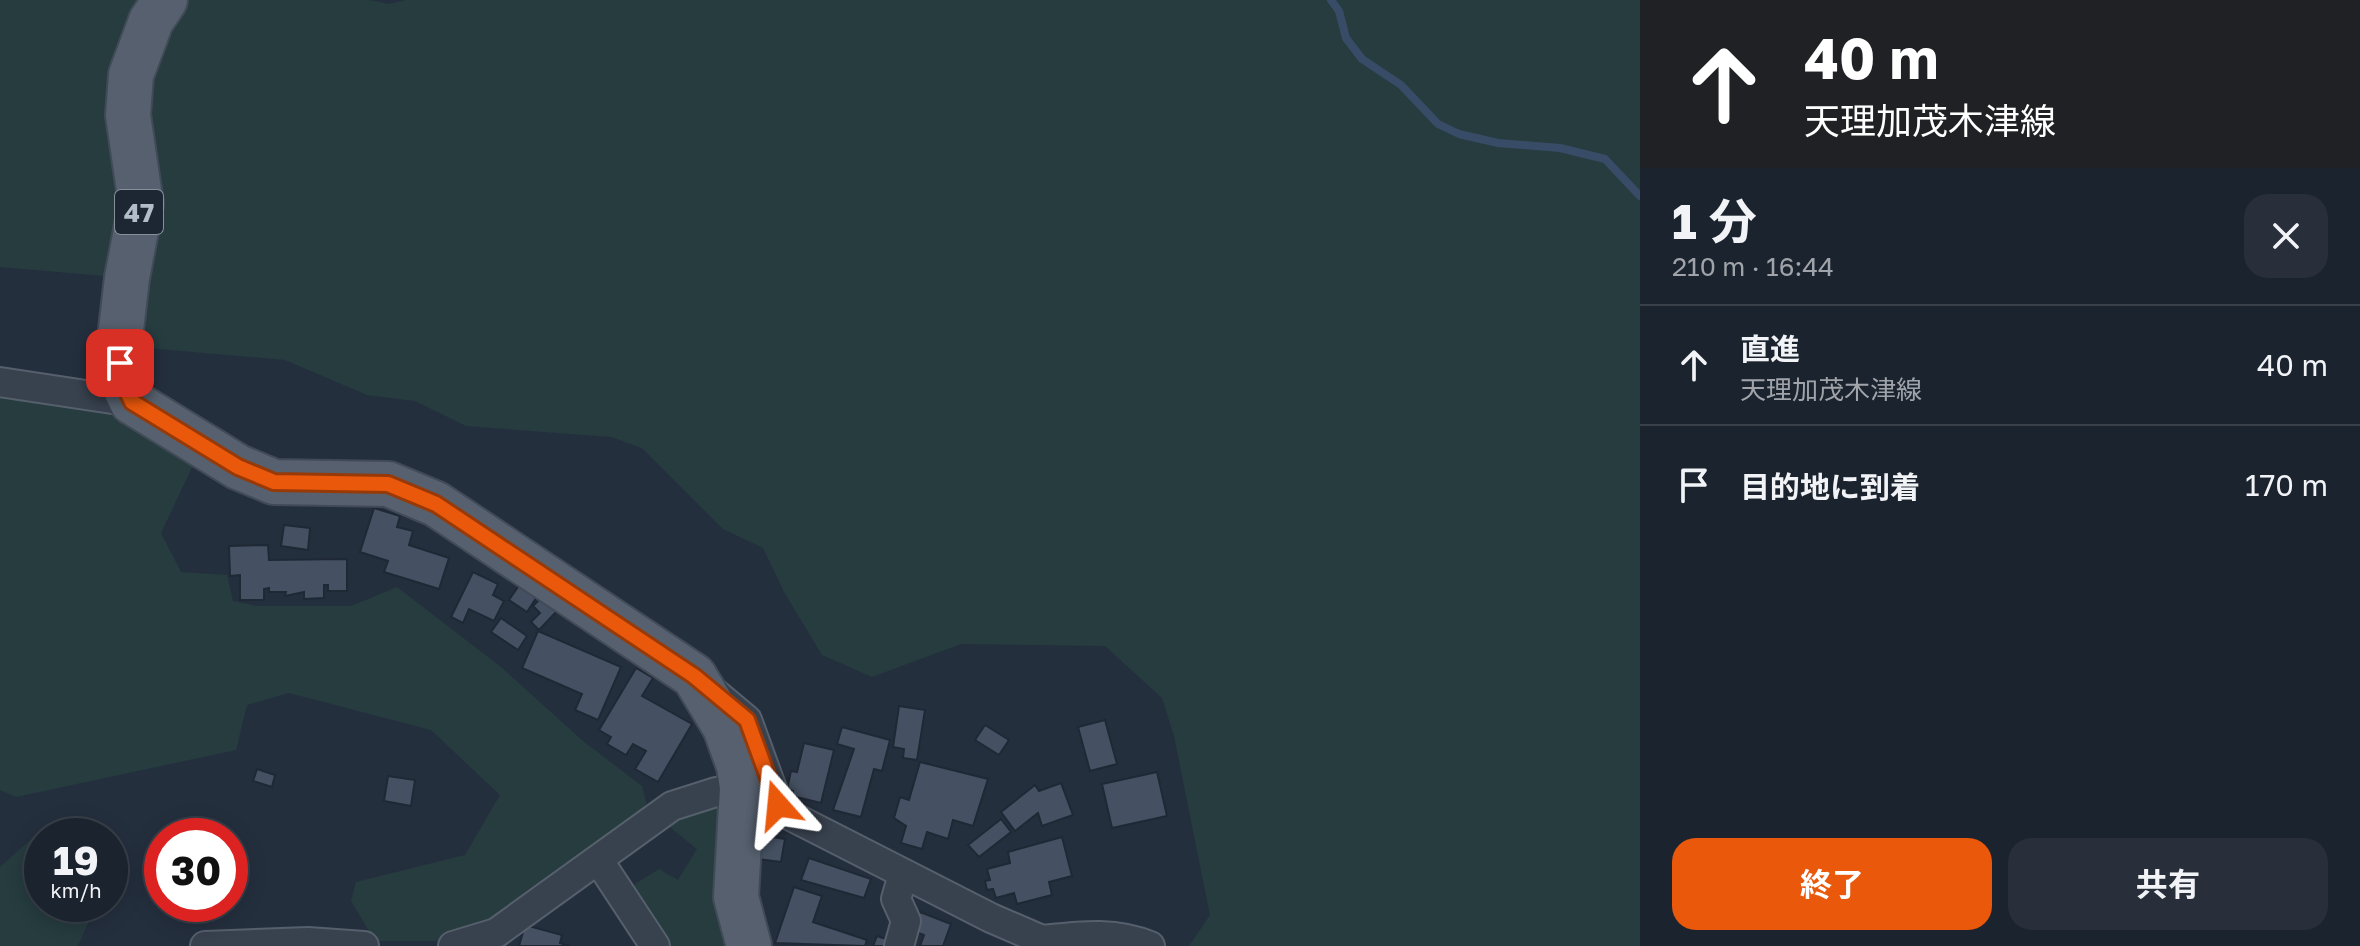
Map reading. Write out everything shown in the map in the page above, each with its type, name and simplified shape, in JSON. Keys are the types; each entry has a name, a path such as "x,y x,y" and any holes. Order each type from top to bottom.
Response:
{"main road":[{"name":"47","path":"132,402 121,379 119,347 127,278 141,204 128,115 131,75 151,21 165,0"},
{"path":"132,402 238,467 274,482 388,484 436,504 694,676 725,727 739,766 742,788 736,897 749,946"}],"street":[{"path":"0,382 132,402"},
{"path":"694,676 747,720 778,805 789,815 1041,943 1088,935 1129,937 1150,946"},
{"path":"453,946 500,940 533,904 599,861 672,806 716,792 742,788"},
{"path":"599,861 655,946"},
{"path":"899,946 906,921 896,899 903,875"},
{"path":"205,946 308,942 364,946"}],"green space":[{"path":"0,0 143,0 121,153 115,277 0,267"},
{"path":"183,0 369,0 389,4 406,0 1640,0 1640,946 1189,946 1210,915 1174,736 1162,698 1105,646 961,644 872,677 822,655 784,592 763,548 723,529 642,448 611,437 466,426 415,401 367,395 285,360 135,347 147,78"},
{"path":"0,390 117,412 196,459 161,533 181,572 227,575 233,601 257,606 351,606 397,587 501,667 583,741 642,786 649,814 494,928 449,941 375,941 351,901 356,882 465,855 500,795 431,730 289,693 247,705 236,750 16,797 0,790"},
{"path":"717,797 727,809 734,946 662,946 624,891 659,869 678,880 697,849 661,820"},
{"path":"24,846 24,922 89,922 78,946 0,946 0,867"}],"building":[{"path":"374,508 400,516 397,527 413,531 409,545 449,558 439,589 384,572 388,561 360,552"},
{"path":"284,525 310,528 308,550 281,546"},
{"path":"268,545 269,560 347,559 347,591 328,591 328,585 324,585 324,598 304,599 304,592 285,596 286,592 269,592 269,588 264,589 264,600 240,600 240,575 230,576 229,546"},
{"path":"473,572 498,584 493,595 504,601 494,621 469,609 463,623 451,617"},
{"path":"522,581 540,592 527,612 509,600"},
{"path":"543,596 557,611 539,630 531,622 540,613 533,606"},
{"path":"501,618 527,636 518,650 491,632"},
{"path":"538,631 621,667 598,720 575,710 582,694 522,668"},
{"path":"636,668 653,678 642,696 692,724 658,782 635,769 646,751 633,744 626,755 607,744 611,737 599,730"},
{"path":"899,706 925,710 917,760 903,758 904,749 893,747"},
{"path":"1105,720 1117,764 1090,771 1078,727"},
{"path":"985,725 1009,740 999,755 975,740"},
{"path":"842,727 890,740 882,771 874,769 861,817 833,810 854,749 837,744"},
{"path":"804,743 834,750 821,803 792,796 793,791 787,789 791,771 797,772"},
{"path":"920,762 988,779 973,826 953,820 948,839 927,832 922,849 901,843 906,826 894,818 900,797 909,800"},
{"path":"257,769 275,775 272,787 253,781"},
{"path":"1157,772 1167,816 1112,828 1102,784"},
{"path":"388,776 415,780 411,806 384,801"},
{"path":"1061,783 1073,815 1042,826 1038,813 1015,831 1001,812 1035,785 1039,791"},
{"path":"1001,819 1011,832 979,857 968,845"},
{"path":"761,835 785,839 781,862 757,859"},
{"path":"1062,837 1072,876 1049,882 1052,895 1017,904 1014,893 996,898 993,889 987,890 985,881 990,880 987,869 1010,863 1008,852"},
{"path":"809,858 871,879 864,898 801,880"},
{"path":"794,887 822,896 813,922 867,940 865,946 775,943"},
{"path":"920,912 951,924 943,946 920,946 924,935 913,931"},
{"path":"525,925 562,935 560,943 570,946 519,946"},
{"path":"877,936 892,941 890,946 873,946"}],"waterway":[{"path":"1331,0 1339,11 1346,38 1362,59 1401,85 1438,124 1459,134 1498,143 1560,148 1605,159 1640,196"}],"route":[{"path":"120,363 121,379 132,402 238,467 274,482 388,484 436,504 694,676 747,720 778,805"}]}
